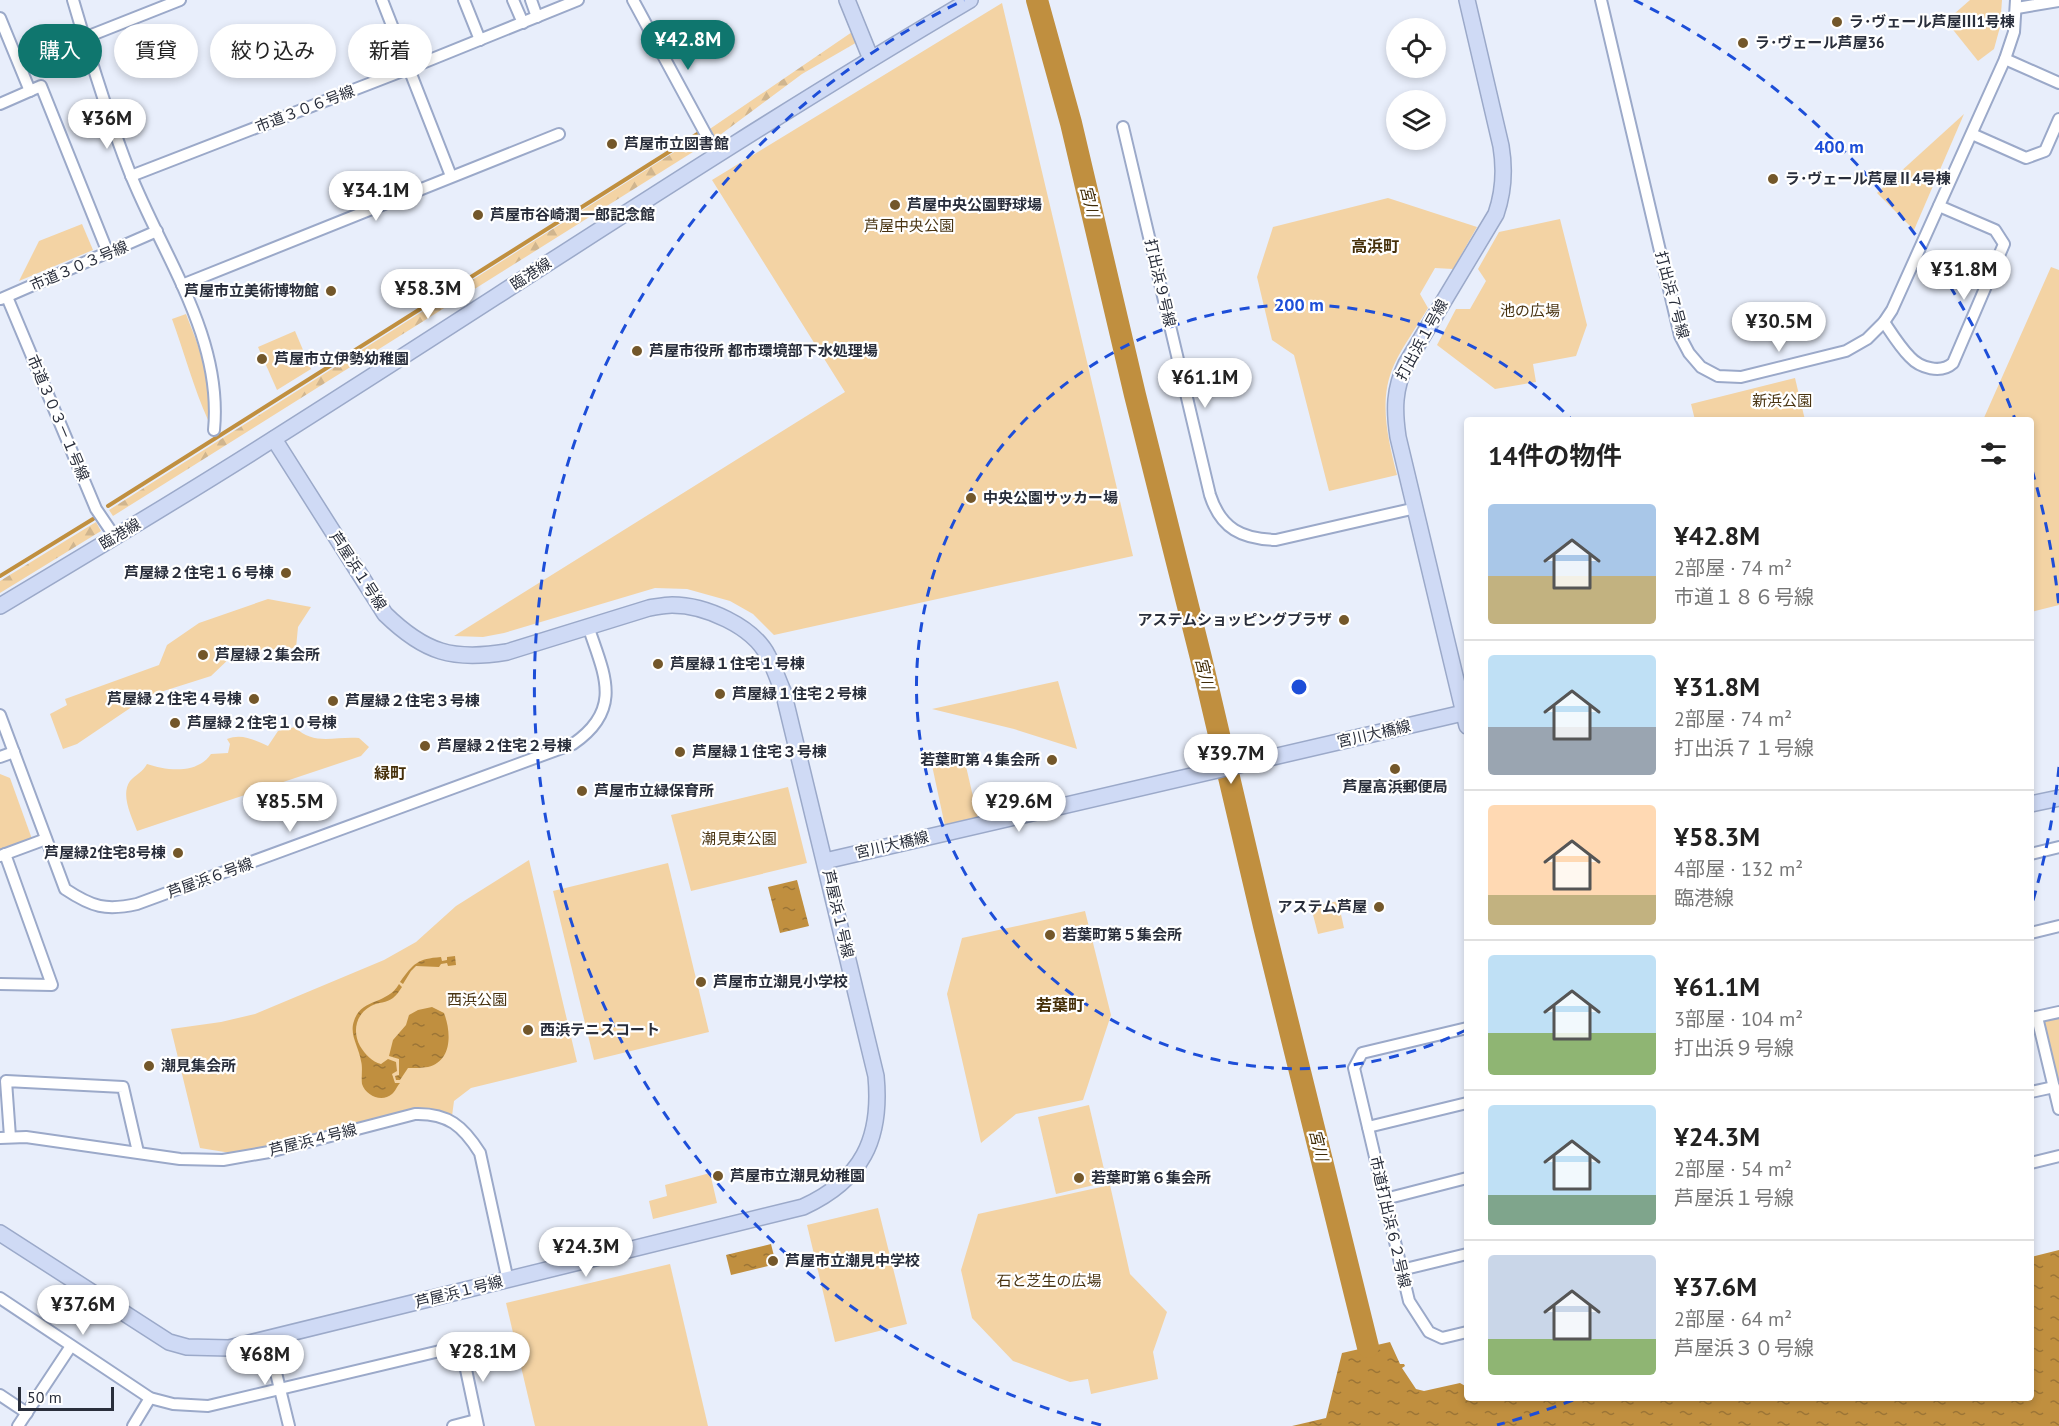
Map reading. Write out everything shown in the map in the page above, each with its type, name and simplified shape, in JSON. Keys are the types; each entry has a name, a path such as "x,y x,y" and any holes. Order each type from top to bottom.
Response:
{"street":[{"path":"73,0 80,24"},
{"path":"102,31 180,0"},
{"path":"382,0 392,24"},
{"path":"464,0 480,40"},
{"path":"513,0 523,23"},
{"path":"531,0 537,17"},
{"name":"市道３０６号線","path":"432,59 577,0"},
{"path":"633,0 717,155"},
{"path":"847,0 871,58"},
{"name":"臨港線","path":"0,606 274,439 717,155 871,58 970,0"},
{"name":"打出浜１号線","path":"1464,716 1395,416 1397,386 1406,364 1496,214 1503,188 1501,146 1467,0"},
{"name":"打出浜７号線","path":"1601,0 1680,336 1689,354 1701,367 1718,375 1741,377 1846,351 1867,339 1884,322 1892,310 2005,59 2014,32 2017,4"},
{"path":"2017,4 2059,1"},
{"path":"0,18 30,91"},
{"path":"2005,59 2059,83"},
{"path":"98,78 131,176 182,285 204,345 214,381 216,409 214,430"},
{"name":"市道３０６号線","path":"131,176 384,78"},
{"path":"414,78 452,176"},
{"path":"0,104 41,86 108,253"},
{"path":"1972,134 2026,158 2045,151 2059,119"},
{"name":"打出浜９号線","path":"1123,127 1210,495 1215,510 1223,521 1232,529 1254,539 1276,540 1416,507"},
{"path":"182,285 559,134"},
{"path":"1884,322 1911,359 1936,370 1949,367 1953,363 2004,244 1995,230 1939,206"},
{"name":"市道３０３号線","path":"3,298 157,231"},
{"name":"市道３０３－１号線","path":"3,298 96,509 115,537"},
{"name":"芦屋浜１号線","path":"0,1233 170,1342 187,1347 230,1348 803,1207 821,1199 852,1173 872,1140 878,1092 876,1076 783,691 768,654 732,621 694,608 673,605 649,608 507,652 461,656 436,650 403,632 386,614 274,439"},
{"name":"芦屋浜６号線","path":"0,715 65,889 85,902 102,908 121,908 559,750 588,734 601,717 606,685 588,626"},
{"name":"宮川大橋線","path":"825,861 1249,764 1464,720"},
{"path":"0,757 14,752"},
{"path":"2034,803 2059,798"},
{"path":"0,984 52,985 3,855 46,839"},
{"path":"2034,853 2059,848"},
{"path":"2034,932 2059,926"},
{"path":"2059,1012 2034,1018 2059,1109"},
{"name":"市道打出浜６２号線","path":"1464,1029 1362,1053 1354,1068 1409,1301 1429,1332 1442,1338 1464,1333"},
{"path":"5,1137 6,1082 123,1087 138,1152"},
{"path":"2034,1091 2054,1086"},
{"path":"1368,1127 1464,1104"},
{"name":"芦屋浜４号線","path":"5,1137 26,1137 180,1159 223,1160 241,1158 415,1114 433,1113 455,1122 471,1138 480,1153 508,1281"},
{"path":"2034,1161 2059,1156"},
{"path":"1385,1199 1464,1179"},
{"path":"1401,1270 1464,1255"},
{"path":"0,1298 150,1398 173,1404 208,1406 460,1346 477,1423 453,1426"},
{"path":"268,1340 289,1426"},
{"path":"18,1426 71,1346"},
{"path":"0,1395 27,1413"},
{"path":"133,1426 150,1398"}],"green space":[{"path":"1970,0 2002,0 2000,27 1994,49 1978,61 1946,21"},
{"name":"芦屋中央公園","path":"1002,3 1133,556 774,635 753,614 730,601 687,589 655,588 504,633 483,637 454,636 845,392 712,180"},
{"path":"855,30 859,41 802,74 720,135 113,516 109,510 698,137"},
{"path":"1964,114 1914,230 1877,193"},
{"path":"1388,198 1477,227 1453,269 1435,268 1420,294 1428,308 1402,350 1389,378 1386,392 1386,420 1397,475 1329,491 1294,355 1272,340 1257,277 1273,227"},
{"name":"池の広場","path":"1560,219 1587,325 1576,356 1533,364 1536,382 1495,389 1437,345 1456,309 1470,309 1486,281 1478,269 1499,232"},
{"path":"82,224 93,250 19,281 39,241"},
{"path":"2051,267 2059,270 2059,605 2034,611 2034,417 1984,417"},
{"path":"186,314 207,378 208,420 172,319"},
{"path":"295,331 311,369 277,390 258,347"},
{"name":"新浜公園","path":"1795,378 1804,417 1694,417 1691,404"},
{"path":"96,522 101,531 0,593 0,581"},
{"path":"268,599 311,607 298,627 296,648 246,652 232,656 211,676 148,696 77,744 63,749 50,714 67,705 65,699 159,665 167,645 199,623"},
{"path":"1058,681 1077,749 1014,729 932,709"},
{"path":"295,727 302,733 317,738 359,738 369,747 361,756 137,831 126,793 130,781 147,764 173,769 190,768 198,765 211,754 228,753 230,744 227,739 232,737 243,737 268,746 278,731"},
{"path":"945,752 956,755 965,762 978,818 945,826 930,756"},
{"path":"0,774 10,778 32,839 0,851"},
{"name":"潮見東公園","path":"788,787 807,863 691,891 671,815"},
{"name":"西浜公園","path":"529,860 577,1062 471,1088 454,1101 452,1116 436,1110 414,1109 237,1154 200,1148 171,1029 221,1022 255,1014 384,960 416,942 456,906"},
{"path":"668,863 709,1032 594,1060 553,891"},
{"path":"1338,901 1344,928 1318,934 1311,907"},
{"path":"1085,911 1111,1015 1083,1100 1016,1114 981,1143 947,994 962,938"},
{"path":"2059,1016 2059,1086 2043,1020"},
{"path":"1089,1105 1107,1182 1056,1194 1038,1117"},
{"path":"710,1173 717,1203 653,1219 649,1201 667,1196 665,1185"},
{"name":"石と芝生の広場","path":"1110,1185 1130,1274 1167,1312 1153,1352 1158,1379 1091,1394 1088,1379 1070,1382 1013,1361 972,1318 961,1270 978,1214"},
{"path":"878,1208 907,1324 835,1342 807,1225"},
{"path":"670,1264 708,1426 535,1426 506,1303"}],"water":[{"path":"797,880 809,926 780,933 768,887"},
{"path":"455,956 456,965 448,966 447,963 439,967 416,966 403,984 400,982 413,966 421,961 441,957 442,961 447,960 447,957"},
{"path":"399,984 402,987 394,997 366,1009 357,1023 356,1035 362,1049 369,1057 381,1064 388,1059 396,1062 397,1071 392,1074 395,1083 400,1083 388,1097 379,1098 367,1092 362,1084 362,1064 353,1036 353,1026 362,1008 388,995"},
{"path":"432,1007 444,1013 449,1036 446,1052 436,1064 428,1067 408,1068 400,1080 396,1080 395,1076 399,1075 399,1059 389,1056 393,1040 406,1025 409,1015"},
{"path":"771,1244 776,1264 731,1275 726,1255"},
{"path":"2059,1250 2059,1426 1292,1426 1326,1418 1342,1353 1390,1342 1400,1364 1405,1366 1402,1368 1416,1389 1424,1391 1460,1383 1464,1385 1464,1401 2034,1401 2034,1256"}],"waterway":[{"name":"宮川","path":"1037,0 1071,123 1135,395 1368,1347"},
{"path":"108,506 699,133"},
{"path":"0,576 93,519"}],"place":[{"name":"ラ･ヴェール芦屋Ⅲ1号棟","path":"1837,22"},
{"name":"ラ･ヴェール芦屋36","path":"1743,43"},
{"name":"芦屋市立図書館","path":"612,144"},
{"name":"ラ･ヴェール芦屋Ⅱ4号棟","path":"1773,179"},
{"name":"芦屋中央公園野球場","path":"895,205"},
{"name":"芦屋市谷崎潤一郎記念館","path":"478,215"},
{"name":"芦屋市立美術博物館","path":"331,291"},
{"name":"芦屋市役所 都市環境部下水処理場","path":"637,351"},
{"name":"芦屋市立伊勢幼稚園","path":"262,359"},
{"name":"中央公園サッカー場","path":"971,498"},
{"name":"芦屋緑２住宅１６号棟","path":"286,573"},
{"name":"アステムショッピングプラザ","path":"1344,620"},
{"name":"芦屋緑２集会所","path":"203,655"},
{"name":"芦屋緑１住宅１号棟","path":"658,664"},
{"name":"芦屋緑１住宅２号棟","path":"720,694"},
{"name":"芦屋緑２住宅４号棟","path":"254,699"},
{"name":"芦屋緑２住宅３号棟","path":"333,701"},
{"name":"芦屋緑２住宅１０号棟","path":"175,723"},
{"name":"芦屋緑２住宅２号棟","path":"425,746"},
{"name":"芦屋緑１住宅３号棟","path":"680,752"},
{"name":"若葉町第４集会所","path":"1052,760"},
{"name":"芦屋高浜郵便局","path":"1395,769"},
{"name":"芦屋市立緑保育所","path":"582,791"},
{"name":"芦屋緑2住宅8号棟","path":"178,853"},
{"name":"アステム芦屋","path":"1379,907"},
{"name":"若葉町第５集会所","path":"1050,935"},
{"name":"芦屋市立潮見小学校","path":"701,982"},
{"name":"西浜テニスコート","path":"528,1030"},
{"name":"潮見集会所","path":"149,1066"},
{"name":"芦屋市立潮見幼稚園","path":"718,1176"},
{"name":"若葉町第６集会所","path":"1079,1178"},
{"name":"芦屋市立潮見中学校","path":"773,1261"}],"district":[{"name":"高浜町","path":"1375,246"},
{"name":"緑町","path":"390,773"},
{"name":"若葉町","path":"1060,1005"}]}
